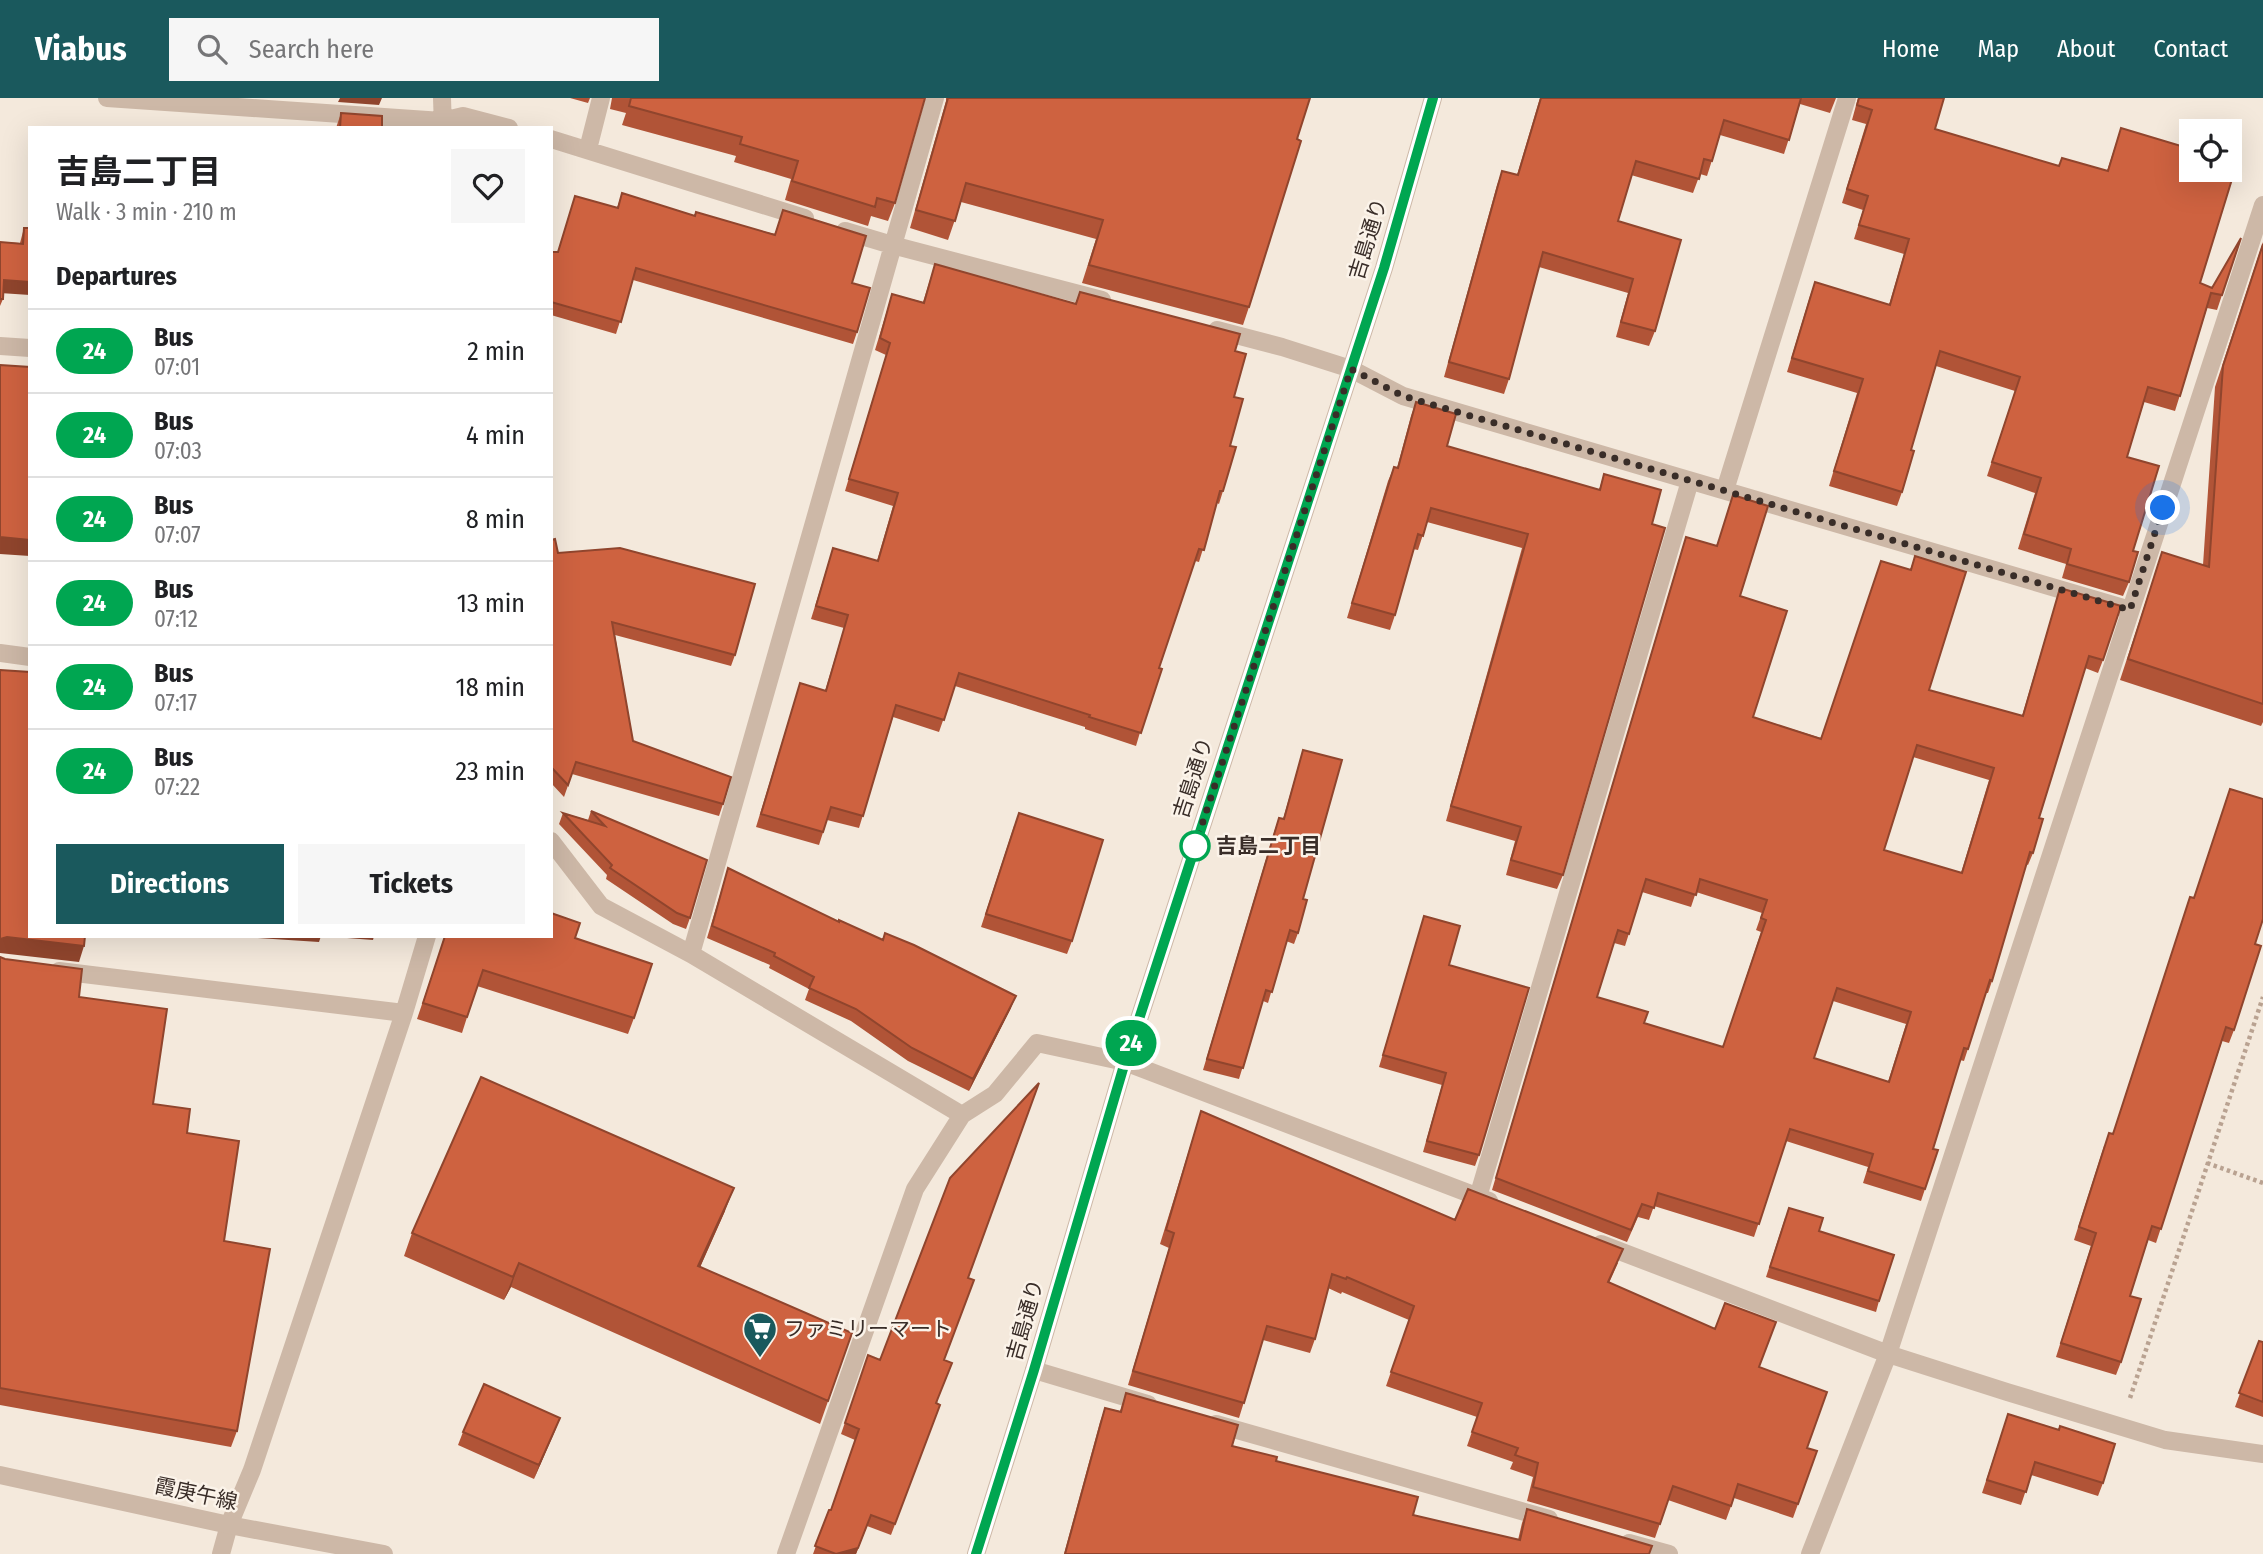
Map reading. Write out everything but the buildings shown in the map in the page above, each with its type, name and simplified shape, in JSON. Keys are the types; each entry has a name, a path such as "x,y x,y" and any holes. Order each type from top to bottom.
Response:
{"street":[{"path":"107,98 443,124 463,116 501,126"},
{"path":"442,98 443,124"},
{"path":"588,149 601,98"},
{"path":"691,954 935,98"},
{"name":"吉島通り","path":"976,1554 1034,1370 1125,1062 1351,369 1397,225 1433,98"},
{"path":"1725,490 1847,98"},
{"path":"553,140 892,245 1121,305"},
{"path":"1810,1554 1888,1353 2263,205"},
{"path":"1201,326 1282,346 1351,369 1403,396 2130,610"},
{"path":"0,346 28,348"},
{"path":"1478,1197 1690,481"},
{"path":"0,653 28,657"},
{"path":"553,844 601,906 691,954 962,1115"},
{"path":"221,1554 229,1525 252,1470 426,938"},
{"path":"40,969 404,1013"},
{"path":"786,1554 915,1189 962,1115 995,1094 1037,1043 1125,1062 1504,1207"},
{"path":"1580,1236 1888,1353 2165,1440 2263,1454"},
{"path":"1034,1370 1165,1409"},
{"path":"1205,1421 1563,1524"},
{"name":"霞庚午線","path":"0,1475 229,1525 384,1554"},
{"path":"1616,1539 1669,1554"}],"path":[{"path":"2127,1407 2263,997"},
{"path":"2207,1163 2263,1183"}],"bus line":[{"name":"24","path":"976,1554 1034,1370 1125,1062 1384,268 1433,98"}],"place":[{"name":"吉島二丁目","path":"1195,846"},
{"name":"ファミリーマート","path":"760,1359"}],"route":[{"path":"1195,846 1351,369 1403,396 2130,610 2163,508"}]}
